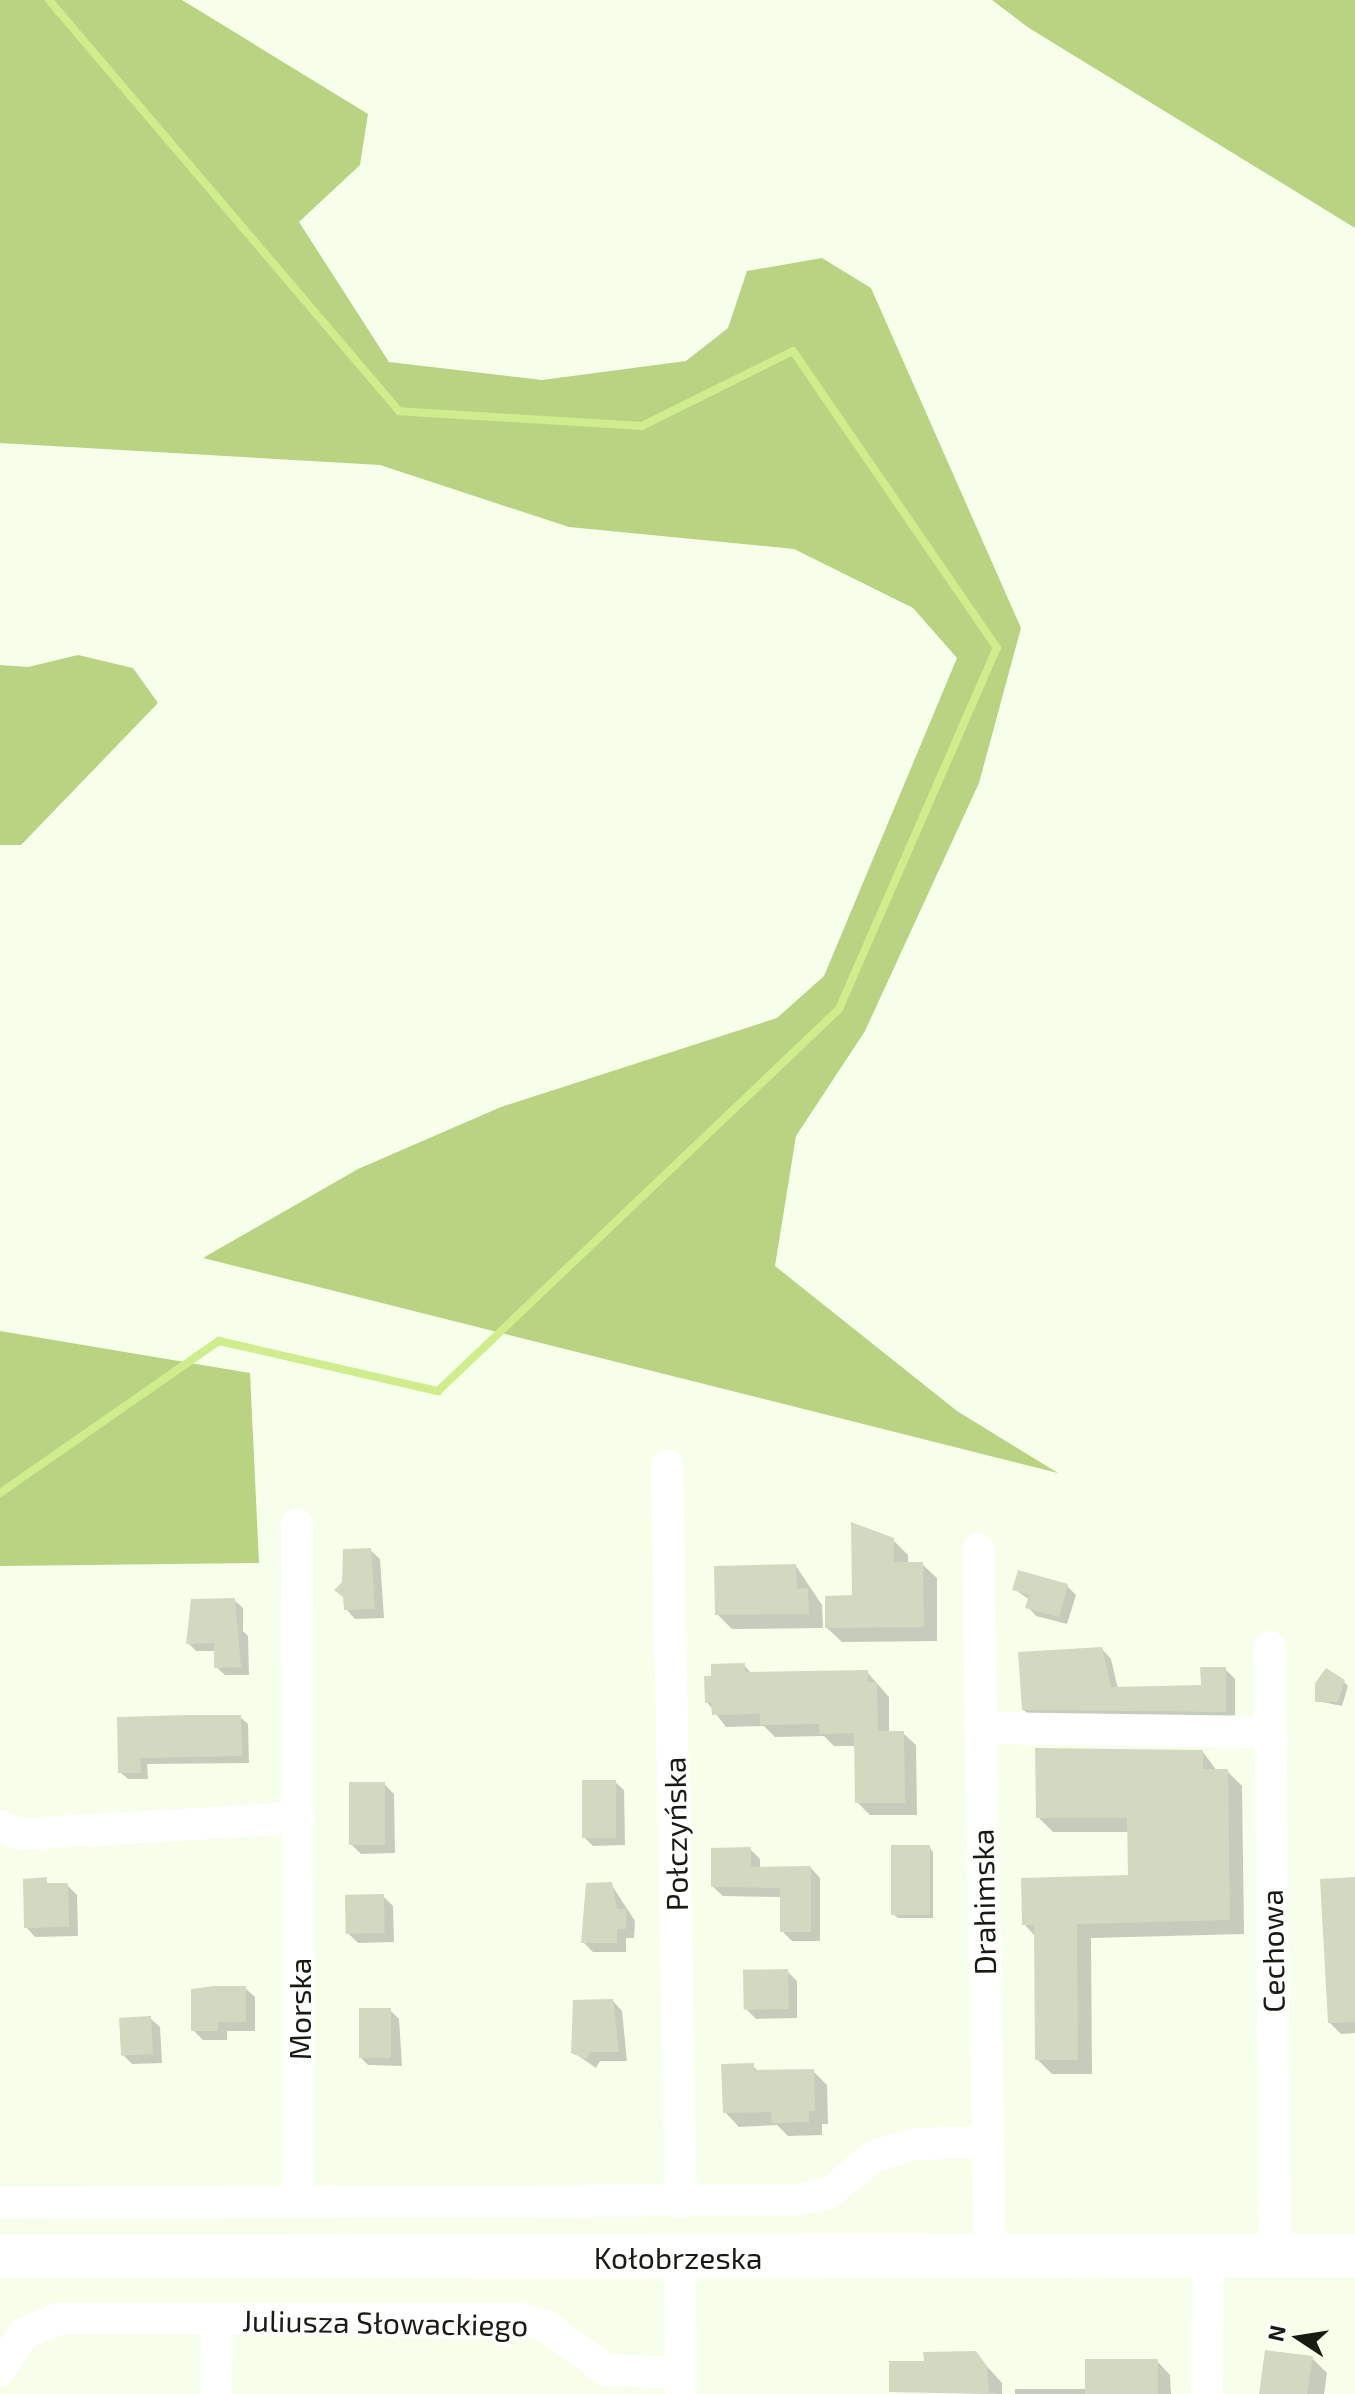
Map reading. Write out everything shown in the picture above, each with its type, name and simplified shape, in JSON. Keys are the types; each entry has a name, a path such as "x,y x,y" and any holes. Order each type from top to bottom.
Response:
{"main road":[{"name":"Kołobrzeska","path":"0,2257 1355,2255"}],"street":[{"name":"Połczyńska","path":"667,1465 681,2202"},
{"name":"Morska","path":"297,1524 298,2200"},
{"name":"Drahimska","path":"978,1549 990,2256"},
{"name":"Cechowa","path":"1270,1647 1275,2256"},
{"path":"980,1728 1270,1732"},
{"path":"0,1826 21,1834 299,1818"},
{"path":"0,2203 797,2200 829,2193 874,2156 915,2144 988,2142"},
{"path":"1207,2394 1208,2256"},
{"path":"680,2257 681,2383"},
{"name":"Juliusza Słowackiego","path":"0,2370 23,2334 58,2319 521,2319 546,2326 606,2370 681,2383"},
{"name":"Juliusza Słowackiego","path":"216,2394 217,2319"}],"green space":[{"path":"0,0 182,0 368,114 360,165 299,222 389,362 542,380 686,361 728,328 747,271 822,258 871,288 1021,628 979,783 865,1031 796,1136 775,1266 957,1411 1058,1473 203,1258 358,1169 501,1107 777,1018 824,976 957,658 913,608 794,549 569,527 380,465 0,443"},
{"path":"992,0 1355,0 1355,228 1029,28"},
{"path":"78,655 133,668 158,703 21,845 0,845 0,665 28,667"},
{"path":"0,1331 250,1373 259,1563 0,1566"}],"building":[{"path":"851,1522 894,1538 894,1562 923,1562 924,1627 825,1628 825,1596 852,1595"},
{"path":"371,1548 375,1609 344,1610 343,1597 334,1590 342,1582 343,1549"},
{"path":"796,1564 797,1589 808,1588 809,1614 715,1615 714,1566"},
{"path":"1018,1570 1068,1584 1059,1617 1025,1608 1029,1595 1012,1590"},
{"path":"235,1598 241,1667 214,1668 214,1643 186,1644 191,1599"},
{"path":"1102,1647 1111,1687 1201,1685 1200,1667 1226,1667 1226,1712 1022,1710 1018,1652"},
{"path":"745,1663 745,1672 868,1670 868,1682 877,1682 878,1731 904,1731 905,1803 855,1803 854,1733 820,1734 819,1724 760,1725 760,1714 712,1715 711,1703 705,1703 704,1676 711,1676 711,1664"},
{"path":"1326,1668 1345,1680 1338,1702 1315,1702 1315,1683"},
{"path":"241,1715 242,1756 140,1758 141,1773 118,1773 117,1717"},
{"path":"1035,1748 1203,1750 1203,1769 1228,1769 1230,1920 1077,1924 1078,2060 1035,2060 1034,1925 1022,1925 1021,1878 1128,1875 1127,1818 1036,1818"},
{"path":"582,1780 616,1780 616,1838 582,1838"},
{"path":"349,1782 385,1782 385,1845 349,1845"},
{"path":"891,1845 930,1845 930,1915 891,1915"},
{"path":"751,1847 751,1867 811,1866 811,1932 780,1932 780,1888 711,1887 711,1848"},
{"path":"47,1877 47,1883 68,1883 69,1927 24,1928 23,1879"},
{"path":"1355,1877 1355,2022 1328,2023 1320,1879"},
{"path":"612,1882 617,1909 626,1909 626,1929 617,1929 617,1943 581,1943 586,1883"},
{"path":"384,1894 385,1933 346,1934 345,1895"},
{"path":"788,1969 789,2009 744,2010 743,1970"},
{"path":"246,1986 246,2022 218,2022 218,2031 191,2031 191,1989"},
{"path":"613,1999 619,2052 590,2052 585,2059 571,2053 573,2000"},
{"path":"359,2008 391,2008 391,2058 359,2058"},
{"path":"151,2016 153,2054 121,2056 119,2018"},
{"path":"754,2063 754,2070 814,2069 815,2111 809,2111 809,2122 772,2123 771,2112 723,2113 721,2064"},
{"path":"1265,2350 1313,2356 1307,2394 1259,2394"},
{"path":"976,2351 987,2366 989,2394 889,2392 889,2361 924,2361 923,2352"},
{"path":"1085,2359 1158,2359 1158,2394 1085,2394"}],"waterway":[{"path":"0,1493 219,1341 438,1391 839,1009 997,648 793,351 642,426 399,411 49,0"}]}
